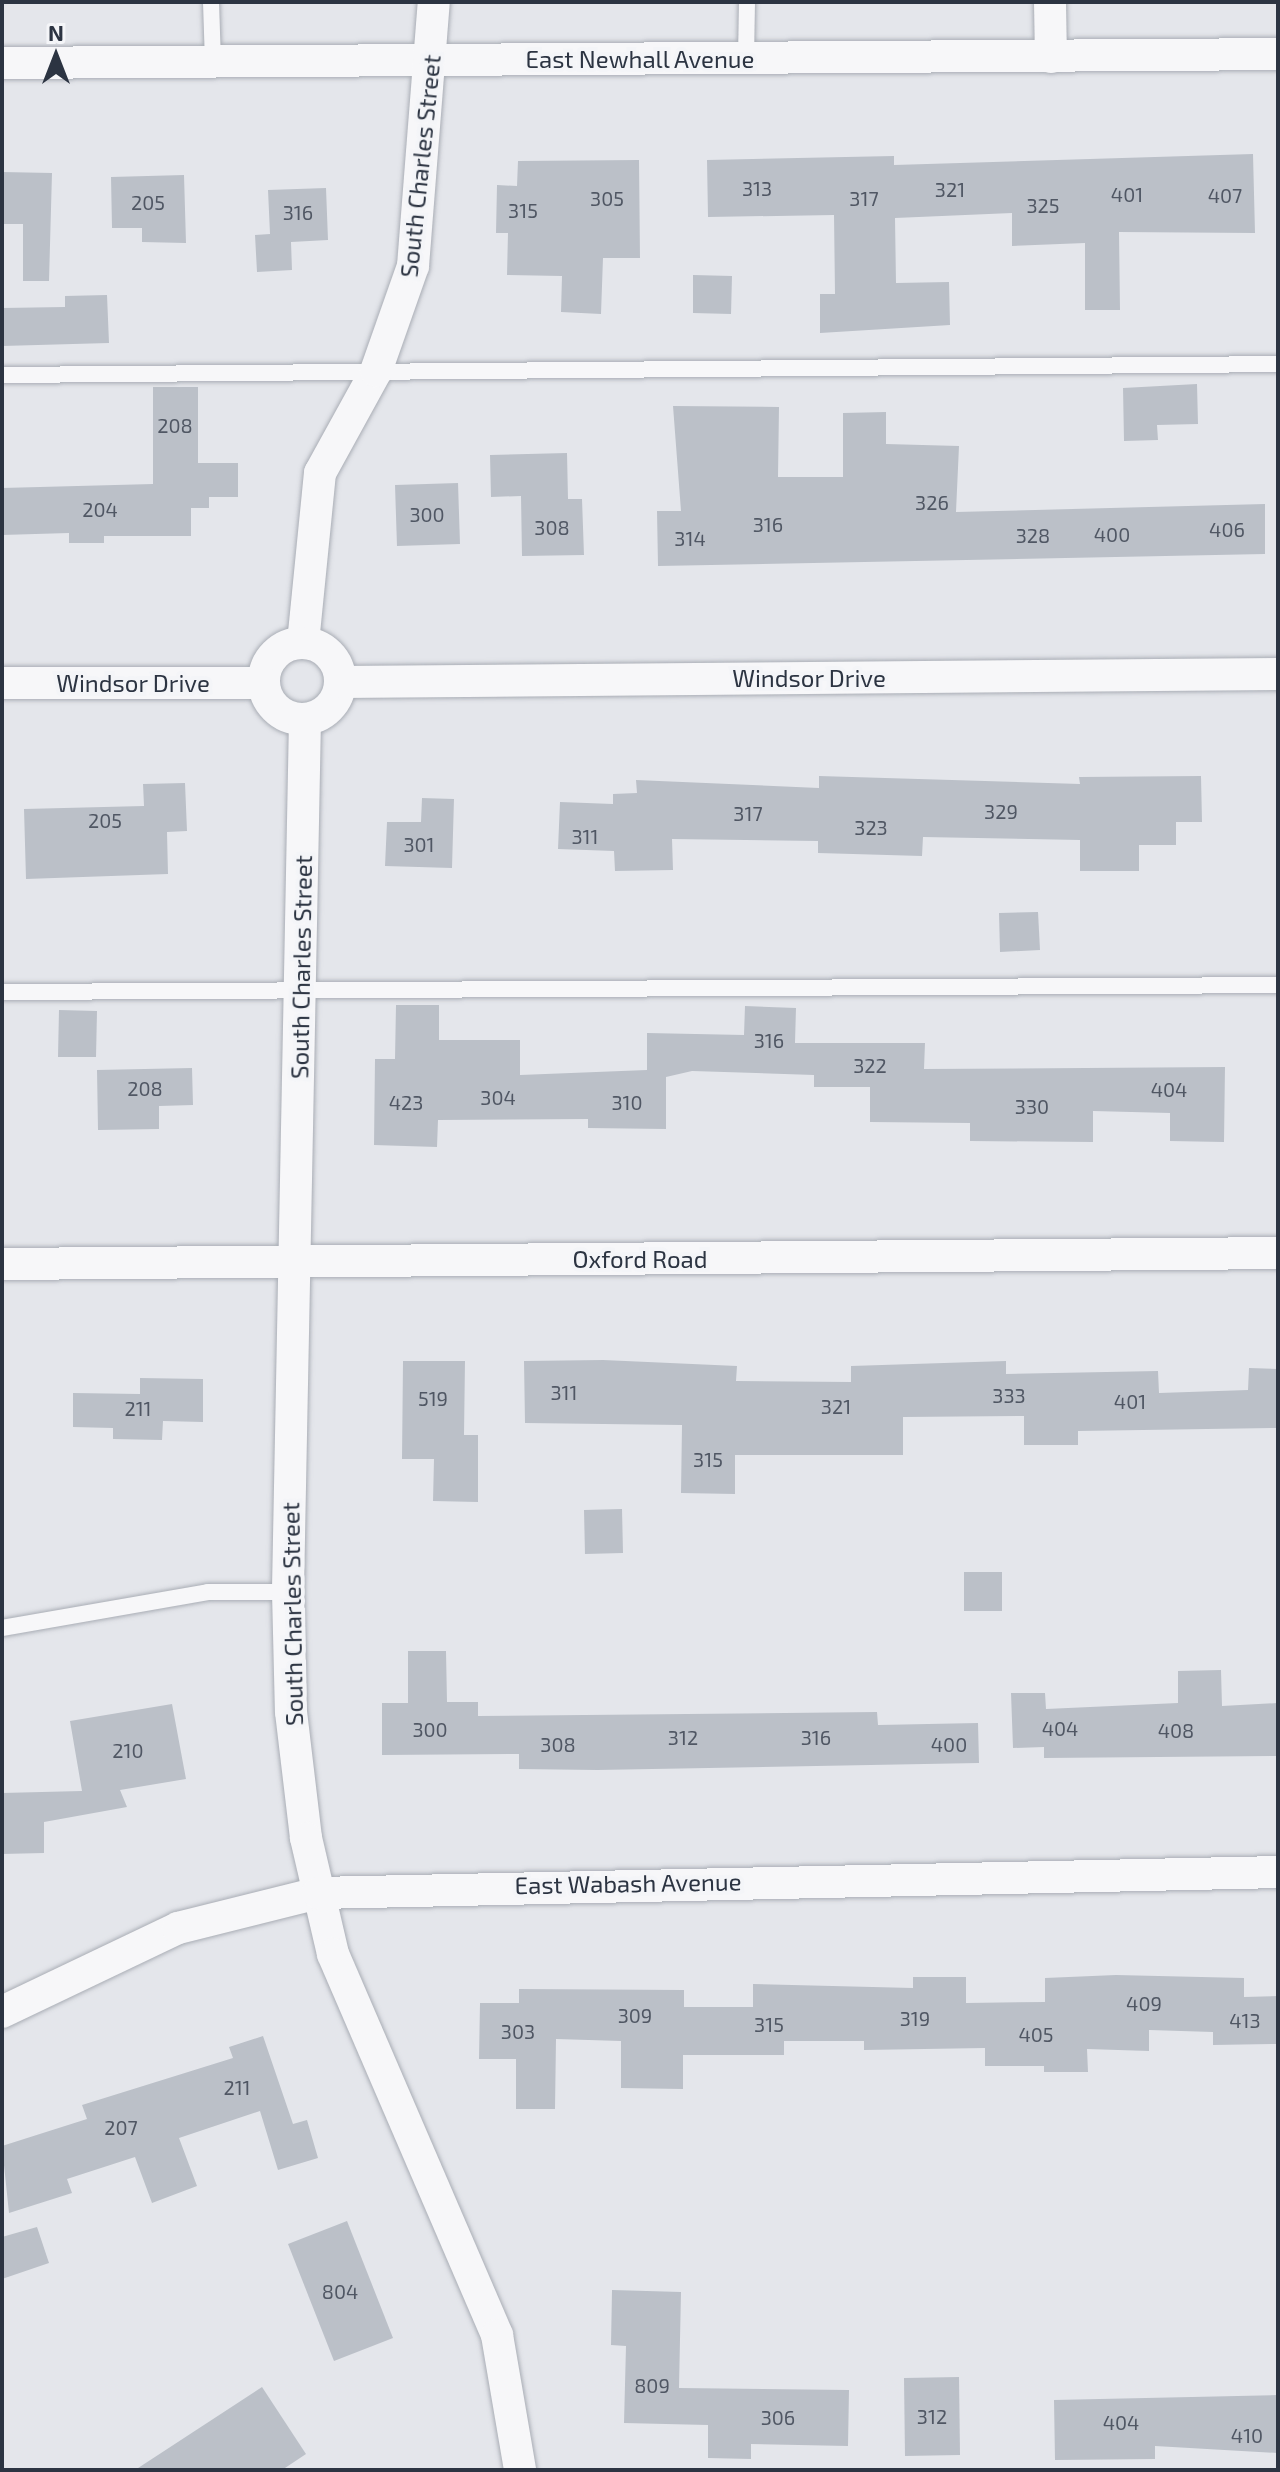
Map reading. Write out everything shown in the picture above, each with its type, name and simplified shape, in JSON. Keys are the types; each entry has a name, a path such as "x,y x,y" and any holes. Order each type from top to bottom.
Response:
{"street":[{"name":"South Charles Street","path":"303,643 308,536 320,473 376,371 413,266 432,60 434,2"},
{"path":"1050,2 1051,57"},
{"name":"East Newhall Avenue","path":"2,63 1278,54"},
{"path":"303,643 333,660 340,682 326,711 305,719 282,714 264,683 280,651 303,643"},
{"name":"Windsor Drive","path":"340,682 1278,674"},
{"name":"Windsor Drive","path":"2,683 264,683"},
{"name":"South Charles Street","path":"305,719 288,1592 291,1712 318,1893 333,1954 388,2093 497,2335 520,2470"},
{"name":"Oxford Road","path":"2,1264 1278,1253"},
{"name":"East Wabash Avenue","path":"2,2012 178,1928 318,1893 1278,1872"}],"lane":[{"path":"211,2 213,63"},
{"path":"746,59 747,2"},
{"path":"2,375 1278,364"},
{"path":"2,992 1278,985"},
{"path":"2,1628 208,1592 288,1592"}],"building":[{"path":"1253,154 1255,233 1119,232 1120,310 1085,310 1085,243 1012,246 1012,213 895,218 896,283 949,282 950,325 820,333 820,294 835,294 834,215 708,217 707,160 894,156 894,165"},
{"path":"639,160 640,258 603,258 601,314 561,312 562,276 507,275 508,233 496,233 497,185 517,186 518,161"},
{"path":"2,172 52,173 49,281 23,281 23,224 2,224"},
{"path":"184,175 186,243 142,242 142,228 112,228 111,177"},
{"path":"326,188 328,240 291,242 292,270 257,272 255,235 270,234 268,190"},
{"path":"693,275 732,276 731,314 693,313"},
{"path":"107,295 109,343 2,346 2,308 65,307 65,296"},
{"path":"1197,384 1198,424 1157,425 1158,440 1124,441 1123,388"},
{"path":"153,387 198,387 198,463 238,463 238,497 209,497 209,508 191,508 191,536 104,536 104,543 69,543 69,533 2,535 2,488 153,484"},
{"path":"673,406 779,407 778,477 843,477 843,413 886,412 886,444 959,446 956,512 1265,504 1265,554 658,566 657,511 681,511"},
{"path":"567,453 568,499 582,499 584,555 522,556 521,496 491,497 490,455"},
{"path":"458,483 460,544 397,546 395,485"},
{"path":"819,776 1080,784 1079,777 1201,776 1202,822 1176,822 1176,845 1139,845 1139,871 1080,871 1080,840 923,837 922,856 818,853 818,841 672,839 673,870 615,871 614,851 558,849 560,802 613,804 613,794 637,793 636,780 819,788"},
{"path":"185,783 187,831 167,832 168,874 26,879 24,809 144,806 143,784"},
{"path":"422,798 454,799 452,868 385,866 387,822 421,822"},
{"path":"1038,912 1040,950 1000,952 999,913"},
{"path":"396,1005 439,1005 439,1040 520,1040 520,1075 647,1070 647,1033 744,1035 745,1006 796,1008 795,1043 925,1043 924,1069 1225,1067 1224,1142 1170,1141 1170,1113 1093,1111 1093,1142 970,1141 970,1123 870,1122 870,1087 814,1087 814,1075 692,1071 666,1077 666,1129 588,1128 588,1119 438,1120 437,1147 374,1145 375,1059 395,1059"},
{"path":"59,1010 97,1011 96,1057 58,1057"},
{"path":"192,1068 193,1105 159,1106 159,1129 98,1130 97,1070"},
{"path":"603,1360 737,1366 736,1381 851,1382 851,1366 1006,1361 1006,1374 1158,1371 1159,1393 1248,1390 1249,1368 1278,1369 1278,1428 1078,1431 1078,1445 1024,1445 1024,1416 903,1417 903,1455 735,1455 735,1494 681,1493 682,1425 525,1423 524,1361"},
{"path":"403,1361 465,1361 464,1435 478,1435 478,1502 433,1501 434,1459 402,1459"},
{"path":"140,1378 203,1379 203,1422 163,1421 162,1440 113,1439 113,1428 73,1427 73,1393 140,1394"},
{"path":"622,1509 623,1553 585,1554 584,1510"},
{"path":"964,1572 1002,1572 1002,1611 964,1611"},
{"path":"408,1651 446,1651 447,1702 478,1702 478,1716 877,1712 878,1725 978,1723 979,1763 519,1769 519,1754 382,1755 382,1703 408,1703"},
{"path":"1221,1670 1222,1706 1278,1703 1278,1756 1044,1758 1044,1747 1013,1748 1011,1693 1045,1693 1046,1709 1178,1703 1178,1671"},
{"path":"172,1704 186,1779 120,1790 127,1807 44,1822 44,1853 2,1854 2,1793 82,1791 70,1721"},
{"path":"1116,1975 1244,1978 1244,1997 1278,1996 1278,2044 1213,2045 1213,2032 1149,2030 1149,2051 1087,2049 1088,2072 1044,2072 1044,2066 985,2066 985,2048 864,2050 864,2041 784,2041 784,2055 683,2055 683,2089 621,2088 621,2041 556,2039 555,2109 516,2109 516,2059 479,2059 480,2003 519,2003 519,1989 684,1990 684,2007 753,2007 753,1984 913,1988 913,1977 966,1977 966,2003 1045,2002 1045,1978"},
{"path":"263,2036 293,2124 307,2120 318,2158 278,2170 260,2111 179,2138 197,2186 152,2203 135,2157 67,2179 72,2193 9,2213 2,2146 87,2119 82,2105 233,2058 229,2047"},
{"path":"347,2221 393,2338 334,2361 288,2244"},
{"path":"37,2227 49,2263 2,2279 2,2237"},
{"path":"612,2290 681,2292 679,2388 849,2390 848,2446 751,2444 751,2459 708,2458 708,2425 624,2423 626,2346 611,2345"},
{"path":"959,2377 960,2455 905,2456 904,2378"},
{"path":"262,2387 306,2454 282,2470 135,2470"},
{"path":"1278,2395 1278,2453 1155,2446 1155,2459 1055,2460 1054,2400"}]}
